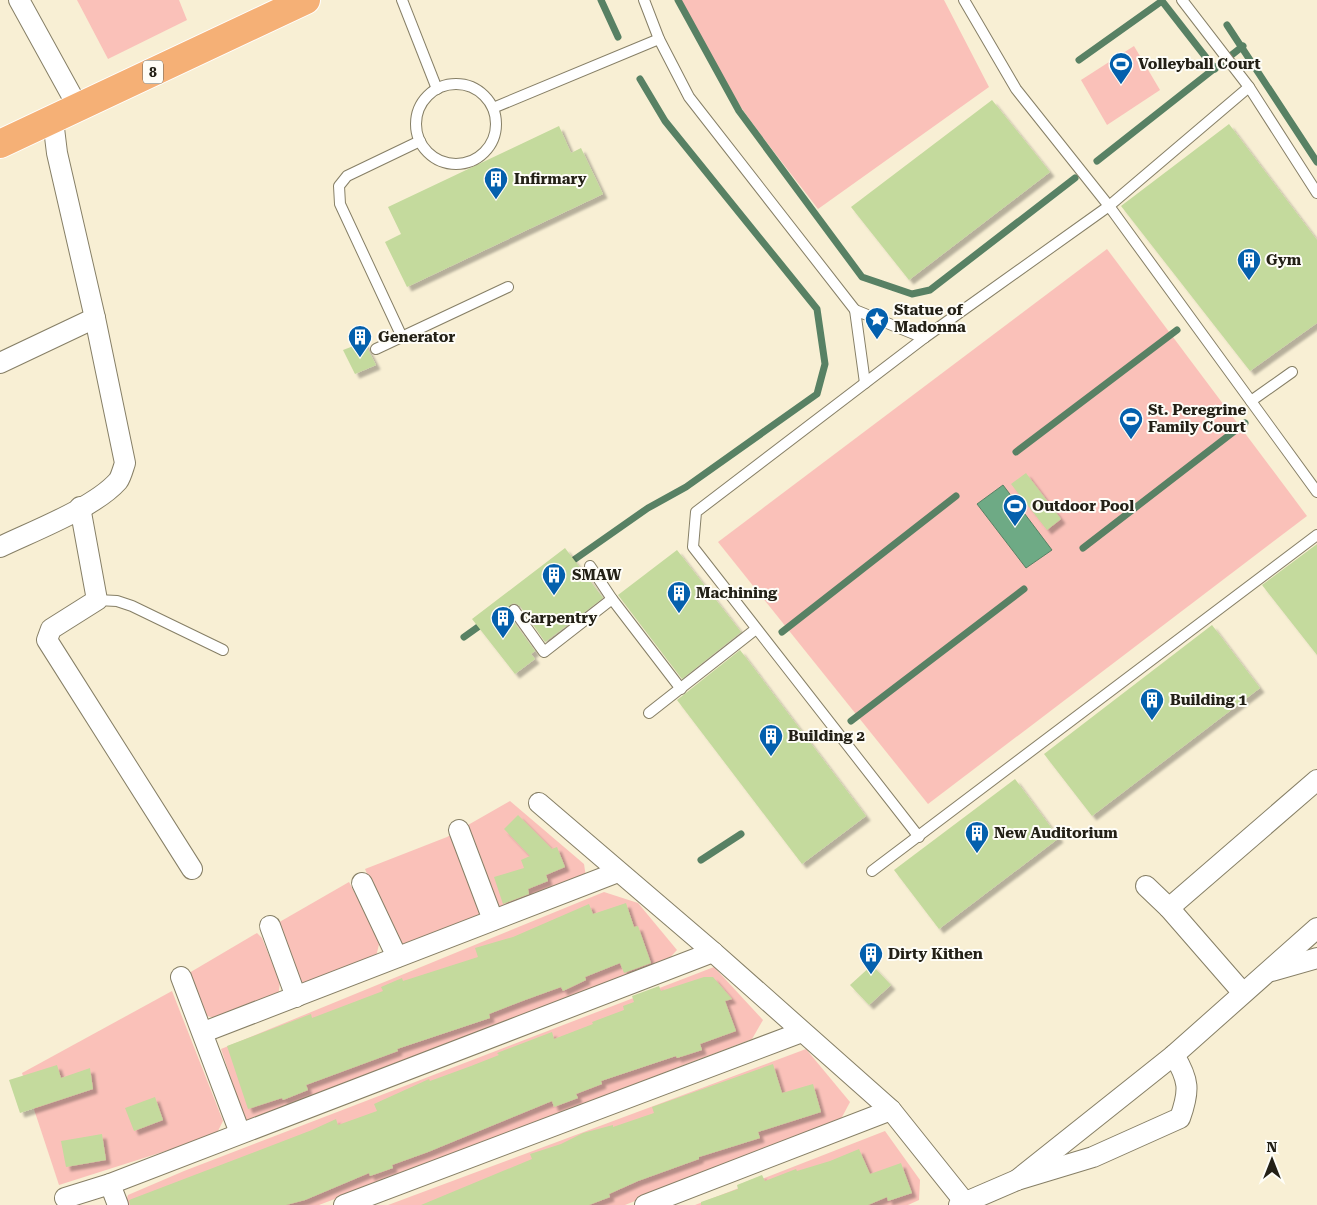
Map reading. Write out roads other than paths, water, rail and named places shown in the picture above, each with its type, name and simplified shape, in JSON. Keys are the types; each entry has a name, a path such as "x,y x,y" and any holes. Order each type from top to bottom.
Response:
{"highway":[{"name":"8","path":"0,144 306,0"}],"street":[{"path":"20,0 78,107"},
{"path":"0,547 80,507 119,480 125,463 95,318 57,153 52,120"},
{"path":"0,364 95,318"},
{"path":"80,507 97,600 52,629 48,640 192,869"},
{"path":"1169,908 1317,780"},
{"path":"539,803 713,952 891,1110 963,1204 1017,1180 1093,1157 1180,1118 1188,1096 1186,1074 1174,1055"},
{"path":"459,830 493,920"},
{"path":"204,1032 618,872"},
{"path":"362,883 397,957"},
{"path":"1146,886 1169,908 1243,993"},
{"path":"270,926 296,997"},
{"path":"1017,1180 1174,1055 1317,928"},
{"path":"64,1198 110,1184 713,952"},
{"path":"1268,972 1317,958"},
{"path":"182,977 240,1133"},
{"path":"344,1205 802,1032"},
{"path":"645,1205 891,1110"},
{"path":"110,1184 118,1205"}],"lane":[{"path":"402,0 437,89"},
{"path":"644,0 659,39 689,98 855,310 924,338"},
{"path":"964,0 1016,89 1109,206 1317,492"},
{"path":"1182,0 1249,87 1317,193"},
{"path":"493,108 659,39"},
{"path":"452,84 469,86 483,94 493,108 496,120 495,132 490,144 483,153 472,160 461,164 442,161 427,152 420,142 416,127 417,112 425,98 437,89 452,84"},
{"path":"919,837 693,547 696,512 924,338 1109,206 1249,87"},
{"path":"402,337 340,204 339,186 347,176 420,142"},
{"path":"376,349 508,287"},
{"path":"855,310 865,383"},
{"path":"1251,401 1292,372"},
{"path":"872,871 1317,536"},
{"path":"590,566 612,599 681,689"},
{"path":"514,610 544,652 612,599"},
{"path":"97,600 117,601 132,606 223,650"},
{"path":"649,713 756,629"}],"waterway":[{"path":"601,0 618,37"},
{"path":"678,0 739,111 862,277 912,294 930,290 1075,178"},
{"path":"1079,60 1162,1 1215,69"},
{"path":"1227,25 1317,162"},
{"path":"1097,161 1243,46"},
{"path":"568,564 648,508 686,487 817,394 825,364 817,309 665,121 640,79"},
{"path":"1016,452 1177,330"},
{"path":"1083,548 1245,423"},
{"path":"782,632 956,496"},
{"path":"851,721 1024,589"},
{"path":"464,637 485,622"},
{"path":"701,860 741,834"}],"place":[{"name":"Volleyball Court","path":"1121,85"},
{"name":"Infirmary","path":"496,200"},
{"name":"Gym","path":"1249,281"},
{"name":"Statue of Madonna","path":"877,340"},
{"name":"Generator","path":"360,358"},
{"name":"St. Peregrine Family Court","path":"1131,440"},
{"name":"Outdoor Pool","path":"1015,527"},
{"name":"SMAW","path":"554,596"},
{"name":"Machining","path":"679,614"},
{"name":"Carpentry","path":"503,639"},
{"name":"Building 1","path":"1152,721"},
{"name":"Building 2","path":"771,757"},
{"name":"New Auditorium","path":"977,854"},
{"name":"Dirty Kithen","path":"871,975"}]}
